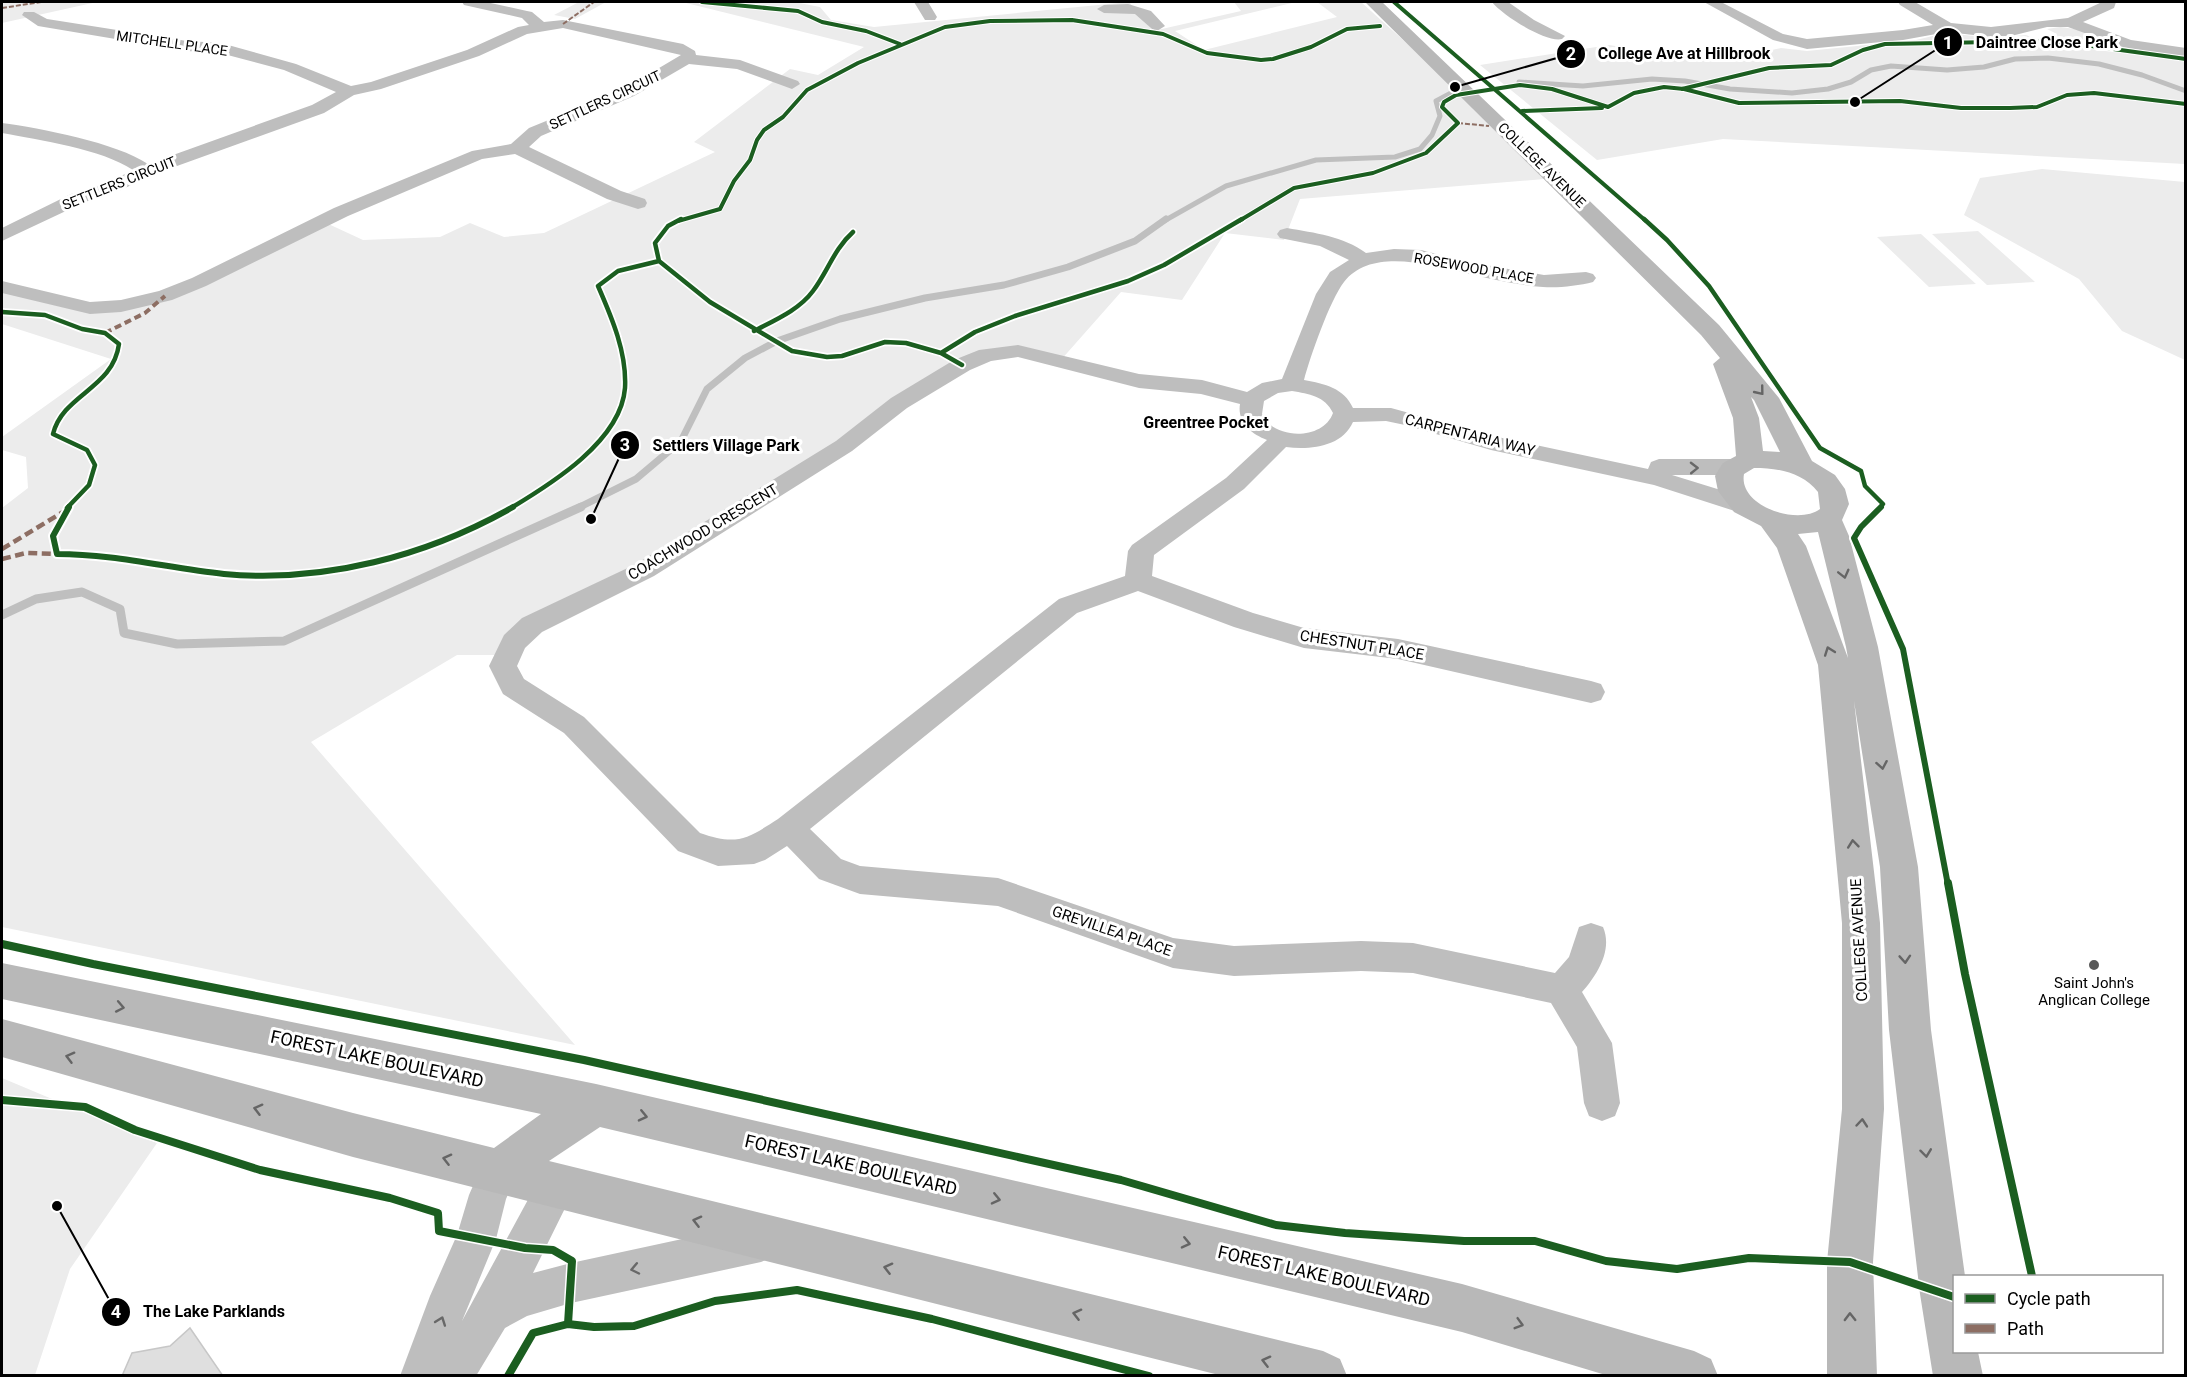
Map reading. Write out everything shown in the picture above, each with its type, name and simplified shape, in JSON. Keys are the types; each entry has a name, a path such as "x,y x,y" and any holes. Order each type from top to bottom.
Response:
{"street":[{"path":"469,2 527,15 540,27"},
{"path":"921,2 930,17"},
{"name":"COLLEGE AVENUE","path":"1373,2 1710,330 1766,398 1801,467"},
{"path":"1499,2 1529,23 1557,36"},
{"path":"1710,2 1778,37 1807,44 1903,35 1947,27 1991,32 2070,22 2109,5 2109,2"},
{"path":"1905,2 1947,27"},
{"path":"1104,9 1131,4 1149,14 1157,26"},
{"name":"MITCHELL PLACE","path":"29,15 42,23 187,46 221,48 290,67 349,91"},
{"path":"2070,22 2128,44 2186,53"},
{"name":"SETTLERS CIRCUIT","path":"2,235 78,198 115,186 146,171 318,109 349,91 375,86 473,53 522,30 563,24 683,49 689,54 686,59 628,93 535,132 517,148 478,155 341,212 199,282 165,296 121,306 90,308 2,287"},
{"path":"686,59 740,65 799,82 776,98"},
{"path":"2,128 47,136 127,158 146,171"},
{"path":"517,148 614,195 638,203"},
{"path":"1287,234 1336,242 1362,260"},
{"name":"ROSEWOOD PLACE","path":"1292,384 1296,365 1326,294 1337,276 1362,260 1394,255 1421,256 1468,268 1544,281 1586,278"},
{"name":"COLLEGE AVENUE","path":"1710,330 1736,388 1746,418 1743,463"},
{"name":"COACHWOOD CRESCENT","path":"1138,581 1068,606 789,828 754,851 718,853 689,842 574,725 513,686 503,666 514,642 532,625 645,570 844,446 899,403 962,364 987,355 1018,351 1139,381 1202,387 1252,400"},
{"path":"1292,384 1310,386 1325,391 1340,402 1346,416 1343,424 1335,432 1322,439 1306,441 1281,438 1259,427 1252,418 1250,406 1252,400 1260,392 1270,387 1292,384"},
{"name":"CARPENTARIA WAY","path":"1346,416 1389,415 1440,426 1503,445 1594,463 1704,490 1758,513"},
{"path":"1138,581 1141,551 1211,501 1270,454 1281,438"},
{"name":"COLLEGE AVENUE","path":"1827,518 1834,512 1836,501 1832,490 1817,475 1801,467 1774,459 1743,463 1729,474 1728,484 1733,495 1758,513 1791,546 1834,665 1861,923 1863,1109 1850,1262 1852,1376"},
{"name":"CARPENTARIA WAY","path":"1594,463 1690,468 1743,463"},
{"path":"1758,513 1801,525 1827,518 1834,536 1862,647 1899,867 1910,1030 1944,1294 1953,1347"},
{"name":"CHESTNUT PLACE","path":"1138,581 1244,620 1304,638 1398,649 1591,692"},
{"name":"GREVILLEA PLACE","path":"789,828 830,869 860,880 999,892 1173,953 1234,961 1361,956 1413,958 1562,990"},
{"path":"1591,938 1584,965 1562,990 1594,1043 1602,1103"},
{"name":"FOREST LAKE BOULEVARD","path":"2,981 547,1114 596,1106 1462,1308 1694,1376"},
{"path":"2,1038 352,1135 1323,1376"},
{"path":"421,1376 450,1296 476,1239 488,1195 499,1172 547,1114"},
{"path":"452,1376 490,1314 557,1186 547,1114"},
{"path":"490,1314 520,1297 571,1283 774,1239"},
{"path":"1954,1353 1958,1376"}],"shaded area":[{"path":"2,2 97,2 2,23"},
{"path":"579,2 606,2 575,19 554,15"},
{"path":"682,2 794,2 820,7 831,20 874,27 1129,2 1153,31 1241,11 1234,2 1296,2 1175,31 1204,50 1337,17 1317,2 1361,2 1556,178 1300,199 1284,240 1225,233 1182,300 1121,292 1060,361 1018,351 987,355 844,446 532,625 508,655 457,655 311,742 575,1045 2,927 2,508 28,488 26,457 2,450 2,437 111,359 2,324 2,287 90,308 165,296 322,221 363,240 440,237 470,223 504,237 544,233 715,152 694,142 790,69 818,75 864,47"},
{"path":"2060,27 2075,29 2120,46 2185,55 2185,164 1723,139 1597,160 1480,65 1609,45 1715,62 1781,48 1807,51 1916,40 1945,33 1994,38 2026,35 2036,39 2057,34 2047,29"},
{"path":"2042,169 2185,182 2185,360 2122,331 2079,279 1964,215 1980,178"},
{"path":"1978,231 2035,282 1987,285 1932,234"},
{"path":"1921,234 1976,284 1929,287 1877,237"},
{"path":"2,1078 157,1143 70,1269 35,1375 2,1375"}],"building":[{"path":"190,1328 223,1376 122,1376 132,1353 170,1346"}],"waterway":[{"path":"1519,82 1583,86 1652,79 1685,81 1730,89 1792,93 1828,89 1851,82 1871,70 1891,66 1947,70 1984,67 2015,59 2048,58 2099,64 2142,75 2186,91"},
{"path":"1164,221 1226,186 1316,160 1395,157 1420,149 1432,135 1440,116 1436,101 1453,92"},
{"path":"578,508 636,479 681,441 707,389 745,358 777,341 840,319 925,298 1004,285 1068,267 1135,241 1166,219"},
{"path":"2,615 36,599 82,592 120,609 124,633 177,644 284,641 581,507"}],"marked path":[{"path":"2,8 41,2"},
{"path":"563,24 594,2"},
{"path":"1458,123 1489,126"},
{"path":"105,333 145,313 165,296"},
{"path":"2,549 63,512"},
{"path":"2,559 26,553 57,554"}],"cycle path":[{"path":"702,2 798,11 822,22 866,31 900,44"},
{"path":"1394,2 1609,187 1667,240 1709,286 1820,448 1861,471 1865,486 1883,504 1861,527 1854,538 1903,649 1965,974 2032,1275"},
{"path":"962,365 941,353 906,343 885,342 842,356 827,357 792,351 710,302 659,261 655,243 668,226 675,222 720,209 734,181 750,160 757,140 764,130 783,117 807,90 858,63 945,27 990,21 1072,20 1163,34 1207,53 1261,60 1273,59 1311,47 1347,29 1380,26"},
{"path":"1682,89 1769,68 1831,65 1863,50 1885,44 2055,41 2186,59"},
{"path":"941,353 975,332 1015,316 1128,281 1164,265 1294,188 1373,173 1426,153 1458,123 1442,107 1444,102 1456,95 1520,85 1552,89 1608,107 1634,93 1664,87 1684,89 1739,103 1900,101 1961,108 2010,108 2037,107 2067,95 2094,93 2186,104"},
{"path":"1522,111 1602,108"},
{"path":"754,331 801,304 813,291 838,247 853,232"},
{"path":"2,312 45,315 82,329 105,333 119,344 117,357 105,377 75,402 58,420 55,427 53,434 87,450 95,465 89,485 65,511 53,536 57,554 107,556 228,574 289,574 371,563 429,546 511,508 540,491 567,471 609,428 622,404 625,390 620,344 598,286 618,271 659,261"},
{"path":"2,944 93,964 584,1060 1121,1180 1276,1225 1345,1233 1464,1241 1535,1241 1606,1261 1677,1269 1749,1258 1850,1262 1953,1297"},
{"path":"2,1100 85,1107 135,1130 260,1170 390,1198 438,1213 439,1231 525,1248 553,1250 572,1261 568,1324"},
{"path":"508,1376 533,1333 568,1324 594,1327 634,1326 715,1301 797,1290 932,1319 1149,1376"}],"place":[{"name":"College Ave at Hillbrook","path":"1455,87"},
{"name":"Daintree Close Park","path":"1855,102"},
{"name":"Settlers Village Park","path":"591,519"},
{"name":"Saint John's Anglican College","path":"2094,965"},
{"name":"The Lake Parklands","path":"57,1206"}],"district":[{"name":"Greentree Pocket","path":"1206,422"}]}
